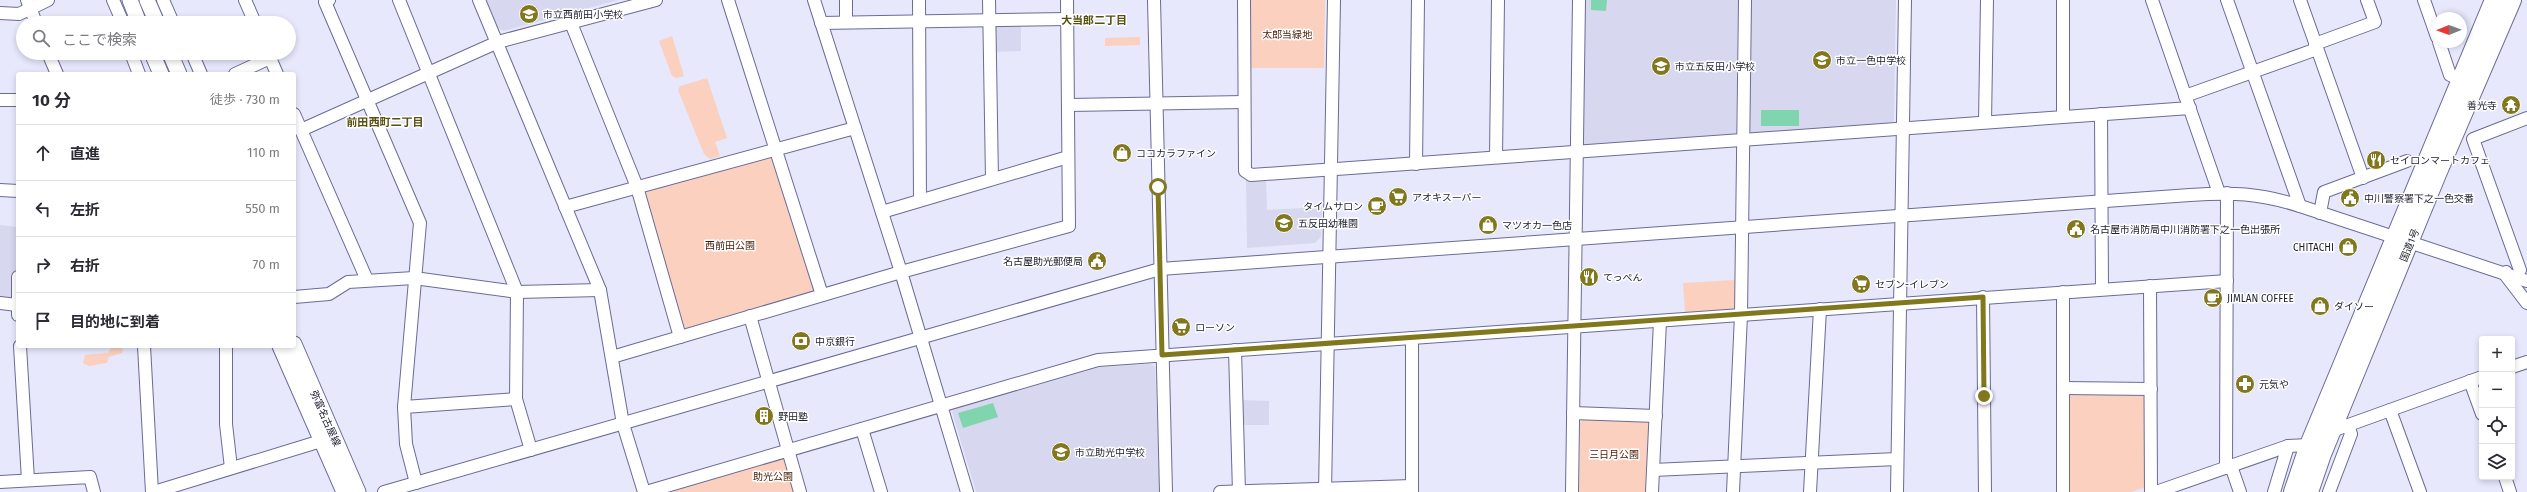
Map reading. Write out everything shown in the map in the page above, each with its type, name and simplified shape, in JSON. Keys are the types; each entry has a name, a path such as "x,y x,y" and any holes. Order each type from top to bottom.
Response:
{"highway":[{"name":"国道1号","path":"2309,492 2341,426 2402,241 2461,80 2494,0"},
{"name":"国道1号","path":"2293,492 2309,445 2402,241 2437,174 2512,0"}],"main road":[{"path":"130,0 137,16"},
{"path":"147,0 154,16"},
{"path":"155,60 160,72"},
{"path":"173,60 178,72"},
{"name":"弥富名古屋線","path":"281,348 344,492"},
{"name":"弥富名古屋線","path":"296,348 358,492"}],"street":[{"path":"0,13 19,14 28,4 48,0"},
{"path":"113,0 120,16"},
{"path":"163,0 170,16"},
{"path":"245,0 252,16"},
{"path":"330,0 325,2 420,222 404,407 406,444 416,483"},
{"path":"399,0 430,73 517,292 516,399 531,450"},
{"path":"479,0 498,42 600,290 623,424 645,492 1098,360 2227,281"},
{"path":"301,130 498,42 656,0"},
{"path":"728,0 822,295"},
{"path":"814,0 901,272 967,492"},
{"path":"846,0 846,22"},
{"path":"919,0 920,200"},
{"path":"989,0 992,179"},
{"path":"612,357 901,272 1069,226 1067,0"},
{"path":"1154,0 1166,492"},
{"path":"1244,0 1245,171 1250,175 2190,108"},
{"path":"1325,490 1334,0"},
{"path":"1416,164 1418,0"},
{"path":"1496,157 1498,0"},
{"path":"1572,492 1579,0"},
{"path":"1733,492 1741,315 1742,139 1745,0"},
{"path":"1897,492 1905,0"},
{"path":"1985,122 1987,0"},
{"path":"2063,0 2063,116"},
{"path":"2152,0 2185,96 2223,193 2227,281 2229,467 2240,492"},
{"path":"2227,0 2254,72 2300,206"},
{"path":"2300,0 2363,178"},
{"path":"2185,96 2254,72 2375,22 2367,0"},
{"path":"2424,0 2431,20"},
{"path":"28,4 33,16"},
{"path":"821,23 1067,19"},
{"path":"572,22 637,187 680,337"},
{"path":"2441,48 2450,75 2461,80"},
{"path":"51,60 56,72"},
{"path":"134,60 138,72"},
{"path":"195,60 200,72"},
{"path":"238,72 261,60"},
{"path":"271,60 276,72"},
{"path":"0,100 16,100"},
{"path":"1069,104 1244,102"},
{"path":"2101,114 2102,289"},
{"path":"2504,273 2523,269 2473,139 2527,118"},
{"path":"296,119 367,280"},
{"path":"565,207 855,128"},
{"path":"882,212 1068,157"},
{"path":"2320,213 2324,192 2407,162"},
{"path":"0,190 16,191"},
{"path":"384,492 1160,269 2102,201 2223,193 2246,193 2272,197 2527,281"},
{"path":"2504,273 2527,303"},
{"path":"296,297 329,294 348,282 414,278 517,292 600,290"},
{"path":"2150,286 2151,492"},
{"path":"2063,292 2063,492"},
{"path":"1983,297 1985,492"},
{"path":"0,303 16,309"},
{"path":"1810,492 1820,309"},
{"path":"750,316 800,492"},
{"path":"1652,492 1660,321"},
{"path":"1220,492 1412,489 1412,338"},
{"path":"20,348 28,480"},
{"path":"145,348 153,492 321,441"},
{"path":"226,348 226,424 231,468"},
{"path":"1235,350 1239,492"},
{"path":"2515,366 2527,362"},
{"path":"2156,492 2288,446 2309,445 2341,426 2479,378"},
{"path":"2470,381 2480,408"},
{"path":"2063,388 2151,388"},
{"path":"404,407 516,399"},
{"path":"2390,410 2420,492"},
{"path":"1573,413 1656,416"},
{"path":"2329,492 2351,434 2341,426"},
{"path":"862,429 881,492"},
{"path":"2274,492 2288,446"},
{"path":"1653,470 1898,459"},
{"path":"5,492 0,483 90,477 94,492"},
{"path":"2506,480 2510,492"}],"shaded area":[{"name":"市立西前田小学校","path":"486,0 619,0 503,31 498,28"},
{"name":"市立五反田小学校","path":"1585,0 1738,0 1736,133 1731,138 1583,145"},
{"path":"1591,0 1607,0 1606,11 1591,10"},
{"name":"市立一色中学校","path":"1751,0 1896,0 1894,121 1890,125 1753,135 1748,130"},
{"path":"997,25 1021,25 1021,51 994,52 994,28"},
{"path":"1761,110 1799,110 1799,126 1761,126"},
{"name":"五反田幼稚園","path":"1246,180 1266,180 1267,210 1322,207 1321,237 1315,243 1247,248"},
{"path":"0,225 16,227 16,299 0,299"},
{"name":"市立助光中学校","path":"1150,364 1155,367 1160,492 976,492 952,412 953,410 1100,367"},
{"path":"1241,400 1269,401 1269,425 1242,425"},
{"path":"993,403 998,417 963,428 958,413"}],"green space":[{"name":"太郎当緑地","path":"1249,0 1325,0 1324,68 1250,68"},
{"path":"672,36 684,76 677,78 672,76 659,41"},
{"path":"1140,37 1140,45 1105,46 1105,38"},
{"path":"707,78 727,138 715,142 720,156 710,159 704,154 678,90 680,86"},
{"name":"西前田公園","path":"770,156 774,158 815,286 813,294 687,330 682,326 644,194 647,189"},
{"path":"1735,280 1735,308 1732,311 1685,314 1683,283"},
{"path":"111,348 123,349 122,353 109,357 107,363 89,366 83,363 85,355 108,353"},
{"path":"2071,391 2145,395 2146,487 2132,492 2067,492 2067,395"},
{"name":"三日月公園","path":"1583,418 1648,420 1650,423 1647,492 1579,492 1580,423"},
{"name":"助光公園","path":"782,457 787,460 796,492 662,492"}],"place":[{"name":"市立西前田小学校","path":"529,14"},
{"name":"市立一色中学校","path":"1822,60"},
{"name":"市立五反田小学校","path":"1661,66"},
{"name":"善光寺","path":"2511,105"},
{"name":"ココカラファイン","path":"1122,153"},
{"name":"セイロンマートカフェ","path":"2376,160"},
{"name":"アオキスーパー","path":"1398,197"},
{"name":"中川警察署下之一色交番","path":"2350,198"},
{"name":"タイムサロン","path":"1377,206"},
{"name":"五反田幼稚園","path":"1284,223"},
{"name":"マツオカ一色店","path":"1488,225"},
{"name":"名古屋市消防局中川消防署下之一色出張所","path":"2076,229"},
{"name":"CHITACHI","path":"2348,247"},
{"name":"名古屋助光郵便局","path":"1097,261"},
{"name":"てっぺん","path":"1589,277"},
{"name":"セブン-イレブン","path":"1861,284"},
{"name":"JIMLAN COFFEE","path":"2213,298"},
{"name":"ダイソー","path":"2320,306"},
{"name":"ローソン","path":"1181,327"},
{"name":"中京銀行","path":"801,341"},
{"name":"元気や","path":"2245,384"},
{"name":"野田塾","path":"764,416"},
{"name":"市立助光中学校","path":"1061,452"}],"district":[{"name":"大当郎二丁目","path":"1094,20"},
{"name":"前田西町二丁目","path":"385,122"}],"route":[{"path":"1158,187 1162,355 1983,297 1984,396"}]}
